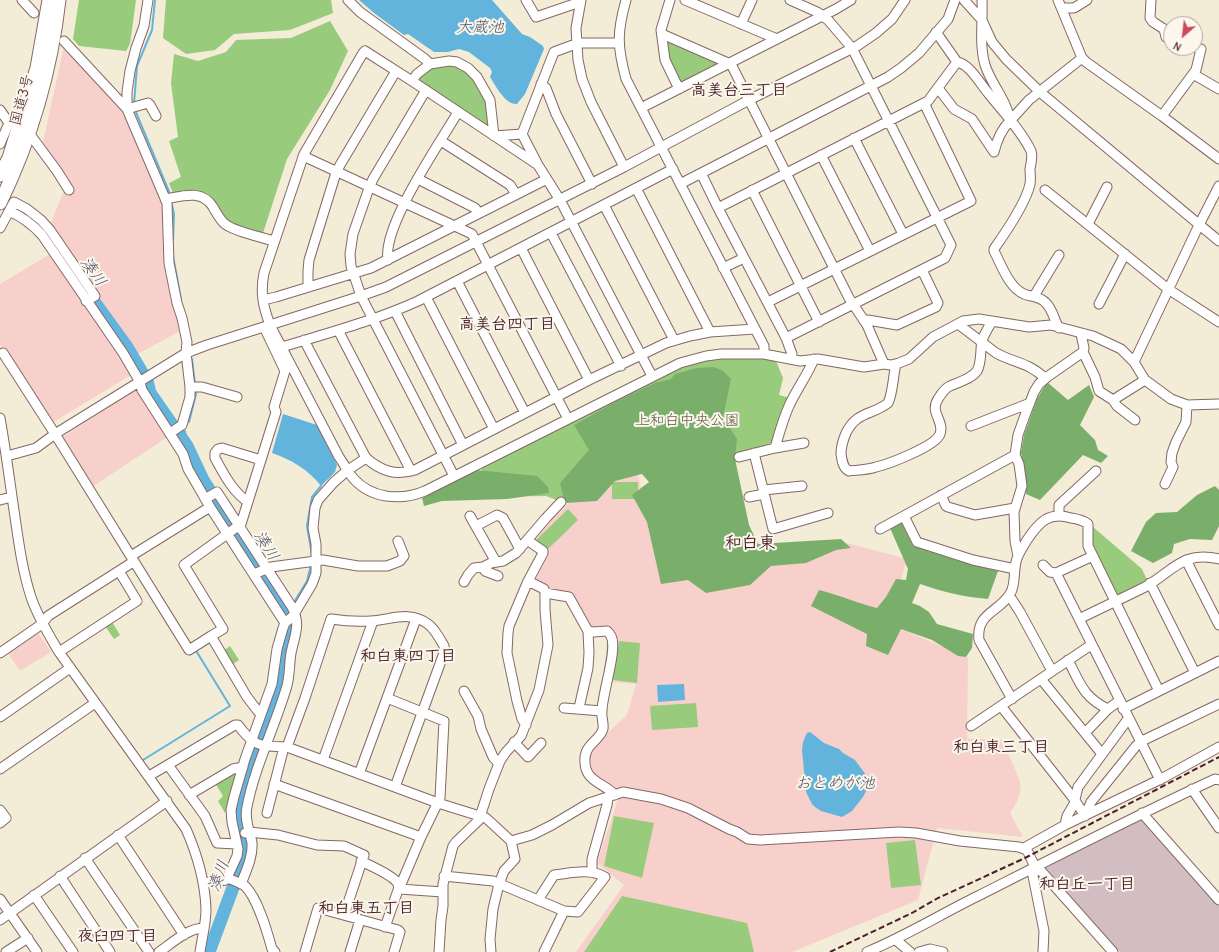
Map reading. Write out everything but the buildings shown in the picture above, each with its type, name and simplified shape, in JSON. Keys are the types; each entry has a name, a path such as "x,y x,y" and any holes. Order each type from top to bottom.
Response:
{"highway":[{"name":"国道3号","path":"0,176 9,158 37,68 48,0"},
{"name":"国道3号","path":"5,207 14,173 37,108 55,33 59,0"}],"street":[{"path":"22,0 34,13"},
{"path":"127,109 127,92 130,72 136,48 144,26 148,0"},
{"path":"348,0 360,12 430,64"},
{"path":"526,0 536,16 580,1 576,28 578,60 582,79 591,102 624,167"},
{"path":"626,0 620,24 619,43 620,59 626,79 764,346 764,354"},
{"path":"670,0 662,21 662,34 665,60 679,89"},
{"path":"685,0 777,40"},
{"path":"741,24 752,0"},
{"path":"786,338 945,258 951,245 852,48 823,16 790,0"},
{"path":"641,108 777,40 851,0"},
{"path":"7,456 36,448 55,434 186,353 386,287 592,184 749,100 852,48 876,33 892,19 905,0"},
{"path":"680,184 888,77 919,53 950,14 955,0"},
{"path":"964,0 982,20 992,42 1006,59 1040,92 1219,241"},
{"path":"982,0 984,63 989,76 1009,113 1010,120"},
{"path":"1058,0 1082,58 1086,62 1162,116 1219,160"},
{"path":"1151,0 1150,18 1153,22 1163,28"},
{"path":"1062,9 1074,8 1083,2"},
{"path":"936,32 957,62 968,67 1010,120 1024,139 1031,152 1030,182 1023,202 994,251 1013,287 1024,294 1042,299 1047,303 1059,328"},
{"path":"662,34 732,66 834,269 853,305 864,321 884,364"},
{"path":"64,41 127,109 165,199 168,219 169,263 176,303 182,318 187,342 186,353 190,387 190,397 182,425 170,433"},
{"path":"619,43 577,44 553,54 522,134 538,165 572,222 652,376"},
{"path":"3,353 55,434 188,650 223,629 184,565 241,524 276,412 274,407 285,371 267,326 262,300 262,284 274,241 303,156 363,53 368,52 538,165"},
{"path":"1162,116 1196,70 1199,56"},
{"path":"938,88 954,109 972,119 994,152 997,140 1004,127 1010,120 1029,100 1082,58"},
{"path":"412,81 417,74 430,64 457,62 468,68 477,76 490,100 494,136"},
{"path":"718,208 888,120 928,101 957,62"},
{"path":"308,287 309,260 337,172 345,155 396,71"},
{"path":"1193,74 1219,89"},
{"path":"542,84 546,88 556,114 592,184"},
{"path":"426,90 370,186 352,242 351,266 361,296 454,476"},
{"path":"127,109 148,103 156,116"},
{"path":"768,302 971,201 924,103"},
{"path":"0,110 9,123 0,144"},
{"path":"388,260 387,254 389,244 404,202 458,112"},
{"path":"29,133 69,190"},
{"path":"494,136 522,134"},
{"path":"854,138 903,234"},
{"path":"441,141 510,186 516,194"},
{"path":"821,155 870,251"},
{"path":"303,156 456,225 472,234 568,419"},
{"path":"282,347 373,320 426,297 673,169"},
{"path":"701,173 786,338 792,354 789,359"},
{"path":"418,179 474,208 479,213"},
{"path":"262,300 371,268 547,179"},
{"path":"1134,362 1219,186"},
{"path":"1088,224 1107,187"},
{"path":"636,188 710,332"},
{"path":"752,190 819,322"},
{"path":"1045,190 1168,289 1219,322"},
{"path":"165,199 191,195 201,196 210,202 224,224 232,228 274,241"},
{"path":"604,205 674,340"},
{"path":"0,228 5,207 33,225 42,235 86,302 123,353 140,382 142,390 183,454 188,469 228,533 297,616 297,631 291,654 288,684 256,770 246,808 246,818 252,844 251,857 234,881"},
{"path":"551,233 621,366"},
{"path":"520,248 589,380"},
{"path":"1099,304 1125,254"},
{"path":"1034,296 1059,256"},
{"path":"723,268 744,258"},
{"path":"864,321 868,320 897,326 936,307 938,303 922,270"},
{"path":"457,281 525,414"},
{"path":"426,297 494,430"},
{"path":"395,311 464,445"},
{"path":"267,326 282,347 339,457 352,477 363,487 373,493 394,497 414,495 680,363 706,356 721,354 764,354 800,361 818,359 864,367 896,364 909,359 933,337 968,320 979,319 1029,327 1051,326 1093,336 1121,349 1134,362 1145,380 1171,399 1187,405 1219,404"},
{"path":"896,364 888,403 855,419 850,424 841,448 844,466 848,471 877,467 906,456 937,440 941,427 934,407 937,400 949,386 973,375 977,370 982,342 992,322"},
{"path":"958,324 1002,356 1032,367 1045,378"},
{"path":"304,340 366,458 382,470 391,473 411,471 494,430 589,380 674,340 710,332 755,329"},
{"path":"338,330 411,471"},
{"path":"1081,334 1084,348 1083,352 1095,377 1098,391 1113,400 1117,406 1135,420"},
{"path":"1018,556 1015,541 1014,512 1022,486 1019,464 1015,454 1018,434 1034,392 1045,378 1083,352"},
{"path":"775,448 788,408 814,360"},
{"path":"1113,400 1145,380"},
{"path":"190,387 202,387 237,397"},
{"path":"971,426 1030,403"},
{"path":"1165,484 1173,467 1171,457 1176,442 1186,422 1187,405"},
{"path":"0,418 25,575 32,600 42,624 58,652 186,829 196,850 203,883 206,909 200,952"},
{"path":"739,457 775,448 804,443"},
{"path":"248,502 227,481 214,453 218,449 222,448 261,460"},
{"path":"754,453 772,529 828,513"},
{"path":"880,528 1015,454"},
{"path":"234,881 236,840 231,810 243,767 272,684 277,649 286,623 295,612 312,584 316,573 316,544 313,528 315,508 318,500 324,492 348,470 366,458"},
{"path":"1060,515 1059,504 1096,471"},
{"path":"749,497 764,492 802,486"},
{"path":"0,653 42,624 48,616 119,571 132,559 208,503 216,492 238,526 286,623"},
{"path":"941,494 946,506 975,515 1015,508"},
{"path":"0,500 12,497"},
{"path":"464,582 470,571 474,568 483,567 512,557 561,502"},
{"path":"476,526 497,515 500,516 503,518 520,548"},
{"path":"1012,699 979,640 978,629 983,619 1009,595 1014,585 1018,556 1035,529 1041,522 1056,515 1083,520 1088,524 1088,546 1092,556 1159,691"},
{"path":"470,516 496,562"},
{"path":"904,516 917,542 973,560 1015,569"},
{"path":"526,725 522,719 517,701 507,653 509,626 528,581 543,551 527,540"},
{"path":"260,571 323,560 358,566 387,566 400,561 404,556 398,541"},
{"path":"1043,565 1050,572 1056,573 1092,556"},
{"path":"1078,619 1150,583 1172,567 1186,560 1208,556 1219,559"},
{"path":"1186,560 1219,625"},
{"path":"483,567 485,571 498,576"},
{"path":"58,652 137,601 119,571"},
{"path":"1056,573 1140,743 1160,780"},
{"path":"528,581 544,589 545,592 569,597 588,630 588,668 579,708"},
{"path":"1150,583 1195,673"},
{"path":"439,952 444,876 453,846 479,820 499,764 506,752 521,736 539,690 548,645 545,592"},
{"path":"1009,595 1020,612 1052,671"},
{"path":"267,813 274,784 286,747 305,698 331,619 354,622 373,621 396,617 422,620 430,625 444,646 445,650 395,787"},
{"path":"359,774 416,619"},
{"path":"323,760 373,621"},
{"path":"588,630 593,632 607,632 611,635 613,645 609,677 602,711 603,728 588,748 584,763 590,778 611,796"},
{"path":"211,636 247,696 261,714"},
{"path":"971,726 1091,644"},
{"path":"1068,660 1086,695 1099,705 1108,709"},
{"path":"1085,733 1108,709 1159,691 1219,660"},
{"path":"0,717 70,668"},
{"path":"1041,679 1102,754"},
{"path":"464,691 478,716 480,729 493,757 499,764"},
{"path":"385,927 421,837 440,798 444,722 387,698"},
{"path":"0,769 95,703"},
{"path":"1085,816 1090,802 1136,746 1219,704"},
{"path":"1001,706 1074,799 1085,816"},
{"path":"564,708 602,711"},
{"path":"1065,825 1067,816 1074,804 1078,786 1128,719"},
{"path":"149,776 238,725 252,741 265,746 286,747 438,803 489,820 511,841 515,859 504,871 499,884 493,909 490,939 491,952"},
{"path":"514,742 528,757 541,743"},
{"path":"511,841 552,825 589,803 623,792 661,799 681,806 729,830 737,832 748,839 760,840 899,832 1024,848 1065,825 1160,780 1219,747"},
{"path":"168,764 204,816 217,843 236,840 249,832 278,835 317,845 344,846 364,855 344,915"},
{"path":"189,795 233,769 243,767"},
{"path":"867,952 896,940 970,900 1142,813 1215,779 1219,780"},
{"path":"274,784 421,837"},
{"path":"1192,789 1219,828"},
{"path":"592,872 592,859 607,805 611,796"},
{"path":"0,920 167,801"},
{"path":"0,810 6,818 0,823"},
{"path":"1142,813 1219,900"},
{"path":"118,835 184,935"},
{"path":"1024,848 1027,850 1036,867 1113,952"},
{"path":"85,858 149,952"},
{"path":"361,861 396,881 399,889"},
{"path":"1036,867 1034,876 1044,931 1043,952"},
{"path":"444,876 493,881 564,911 578,912 606,877 600,874 585,871 554,875 538,900"},
{"path":"60,876 110,952"},
{"path":"203,883 234,881 245,886 256,902 266,927 272,949 275,952"},
{"path":"399,889 443,892"},
{"path":"34,895 73,952"},
{"path":"0,899 37,952"},
{"path":"305,952 318,908 400,932 394,952"},
{"path":"544,952 564,911"},
{"path":"350,952 360,920"},
{"path":"159,952 197,928 204,928"},
{"path":"12,951 28,938"},
{"path":"896,940 910,952"},
{"path":"918,952 930,949 943,952"}],"shaded area":[{"path":"64,46 125,110 161,197 165,224 166,273 180,331 136,355 51,222 63,193 71,188 43,142"},
{"path":"52,253 131,375 52,423 0,344 0,284"},
{"path":"138,388 169,436 92,487 63,437"},
{"path":"637,471 660,570 808,561 847,543 907,559 901,580 879,619 968,658 967,739 1002,739 1019,779 1021,790 1017,802 1010,813 1023,837 937,828 918,900 792,952 576,952 624,885 597,863 618,799 616,790 593,778 589,754 601,739 627,715 636,684 612,682 618,641 613,628 590,627 575,596 552,592 532,579 547,550 532,539 571,501 605,481"},
{"path":"38,633 51,652 20,671 8,653"},
{"path":"1140,817 1219,906 1219,952 1120,952 1046,868"}],"green space":[{"path":"79,0 136,0 130,44 126,51 79,46 73,39"},
{"path":"166,0 331,0 333,13 290,30 234,34 215,50 186,54 163,38"},
{"path":"330,21 348,51 330,90 287,159 263,233 234,226 225,220 208,194 193,190 173,193 169,183 181,177 169,141 178,137 171,83 174,54 198,61 226,52 236,40 291,38"},
{"path":"666,39 719,63 720,65 682,83 678,78 669,57"},
{"path":"432,66 458,67 474,80 482,91 486,104 490,125 487,128 416,80"},
{"name":"上和白中央公園","path":"732,357 762,358 776,361 783,378 779,395 790,398 773,442 686,478 637,470 605,481 592,491 559,501 546,496 470,497 484,464 668,373 700,361"},
{"path":"714,367 723,371 731,379 723,417 737,439 735,459 749,525 758,544 841,539 851,548 836,550 806,563 771,566 750,585 706,593 688,580 661,584 647,522 632,495 649,482 642,474 615,481 597,501 565,503 560,483 589,450 574,425 617,401 655,383 671,379 675,374 696,368"},
{"path":"1047,382 1068,400 1089,385 1094,397 1080,425 1095,440 1098,450 1108,456 1101,463 1083,455 1040,500 1026,494 1021,452 1024,435 1037,399"},
{"path":"476,470 537,476 548,487 549,493 507,499 442,501 424,506 422,498"},
{"path":"612,482 638,482 638,499 612,499"},
{"path":"1215,486 1219,490 1219,526 1212,540 1190,539 1174,544 1172,553 1153,563 1131,551 1146,522 1156,513 1177,512 1197,495"},
{"path":"568,509 578,520 548,549 536,540"},
{"path":"901,522 913,546 956,560 998,571 988,599 954,594 920,584 912,603 929,612 937,624 973,634 972,648 966,657 958,656 932,640 901,629 888,655 866,646 867,634 811,606 819,590 877,608 886,597 896,579 906,580 908,569 890,528"},
{"path":"1093,527 1142,569 1148,582 1116,598 1090,546"},
{"path":"112,622 120,635 114,639 105,626"},
{"path":"619,641 640,643 637,683 613,680"},
{"path":"230,646 239,660 232,665 223,651"},
{"path":"696,703 698,727 652,730 650,706"},
{"path":"236,770 238,774 225,813 218,801 223,796 215,783"},
{"path":"614,816 654,823 642,878 604,866"},
{"path":"915,840 921,885 891,888 886,843"},
{"path":"622,896 747,923 754,952 584,952"}],"water":[{"name":"大蔵池","path":"359,0 492,0 522,34 530,37 543,46 544,49 525,94 517,104 513,103 501,94 495,85 490,77 492,72 490,68 469,52 459,49 448,52 434,52 408,34 404,35"},
{"path":"283,414 317,425 337,465 335,472 321,486 305,470 286,458 272,453"},
{"path":"684,684 685,700 658,702 657,685"},
{"name":"おとめが池","path":"810,732 824,743 839,749 855,760 866,775 866,791 863,797 852,811 842,817 821,811 815,807 806,792 802,750 803,742 807,733"}],"waterway":[{"path":"134,104 137,66 152,30 155,0"},
{"path":"135,110 170,194"},
{"path":"171,201 174,214 173,240"},
{"name":"湊川","path":"16,208 39,224 51,242"},
{"path":"173,256 181,299"},
{"name":"湊川","path":"64,260 127,347 147,381 150,393 187,446 203,480 286,609 292,626 281,683 251,767 240,809 247,850 209,952"},
{"path":"192,359 195,384"},
{"path":"189,422 196,394 195,390"},
{"name":"湊川","path":"185,431 187,446"},
{"path":"312,555 307,526 312,497 321,486"},
{"path":"293,604 307,581 311,565"},
{"path":"143,760 230,706 195,649"}],"railway":[{"path":"830,952 912,913 938,898 1025,858 1219,757"}],"district":[{"name":"高美台三丁目","path":"739,90"},
{"name":"高美台四丁目","path":"507,324"},
{"name":"和白東","path":"750,543"},
{"name":"和白東四丁目","path":"408,656"},
{"name":"和白東三丁目","path":"1001,747"},
{"name":"和白丘一丁目","path":"1087,884"},
{"name":"和白東五丁目","path":"366,908"},
{"name":"夜臼四丁目","path":"117,936"}]}
